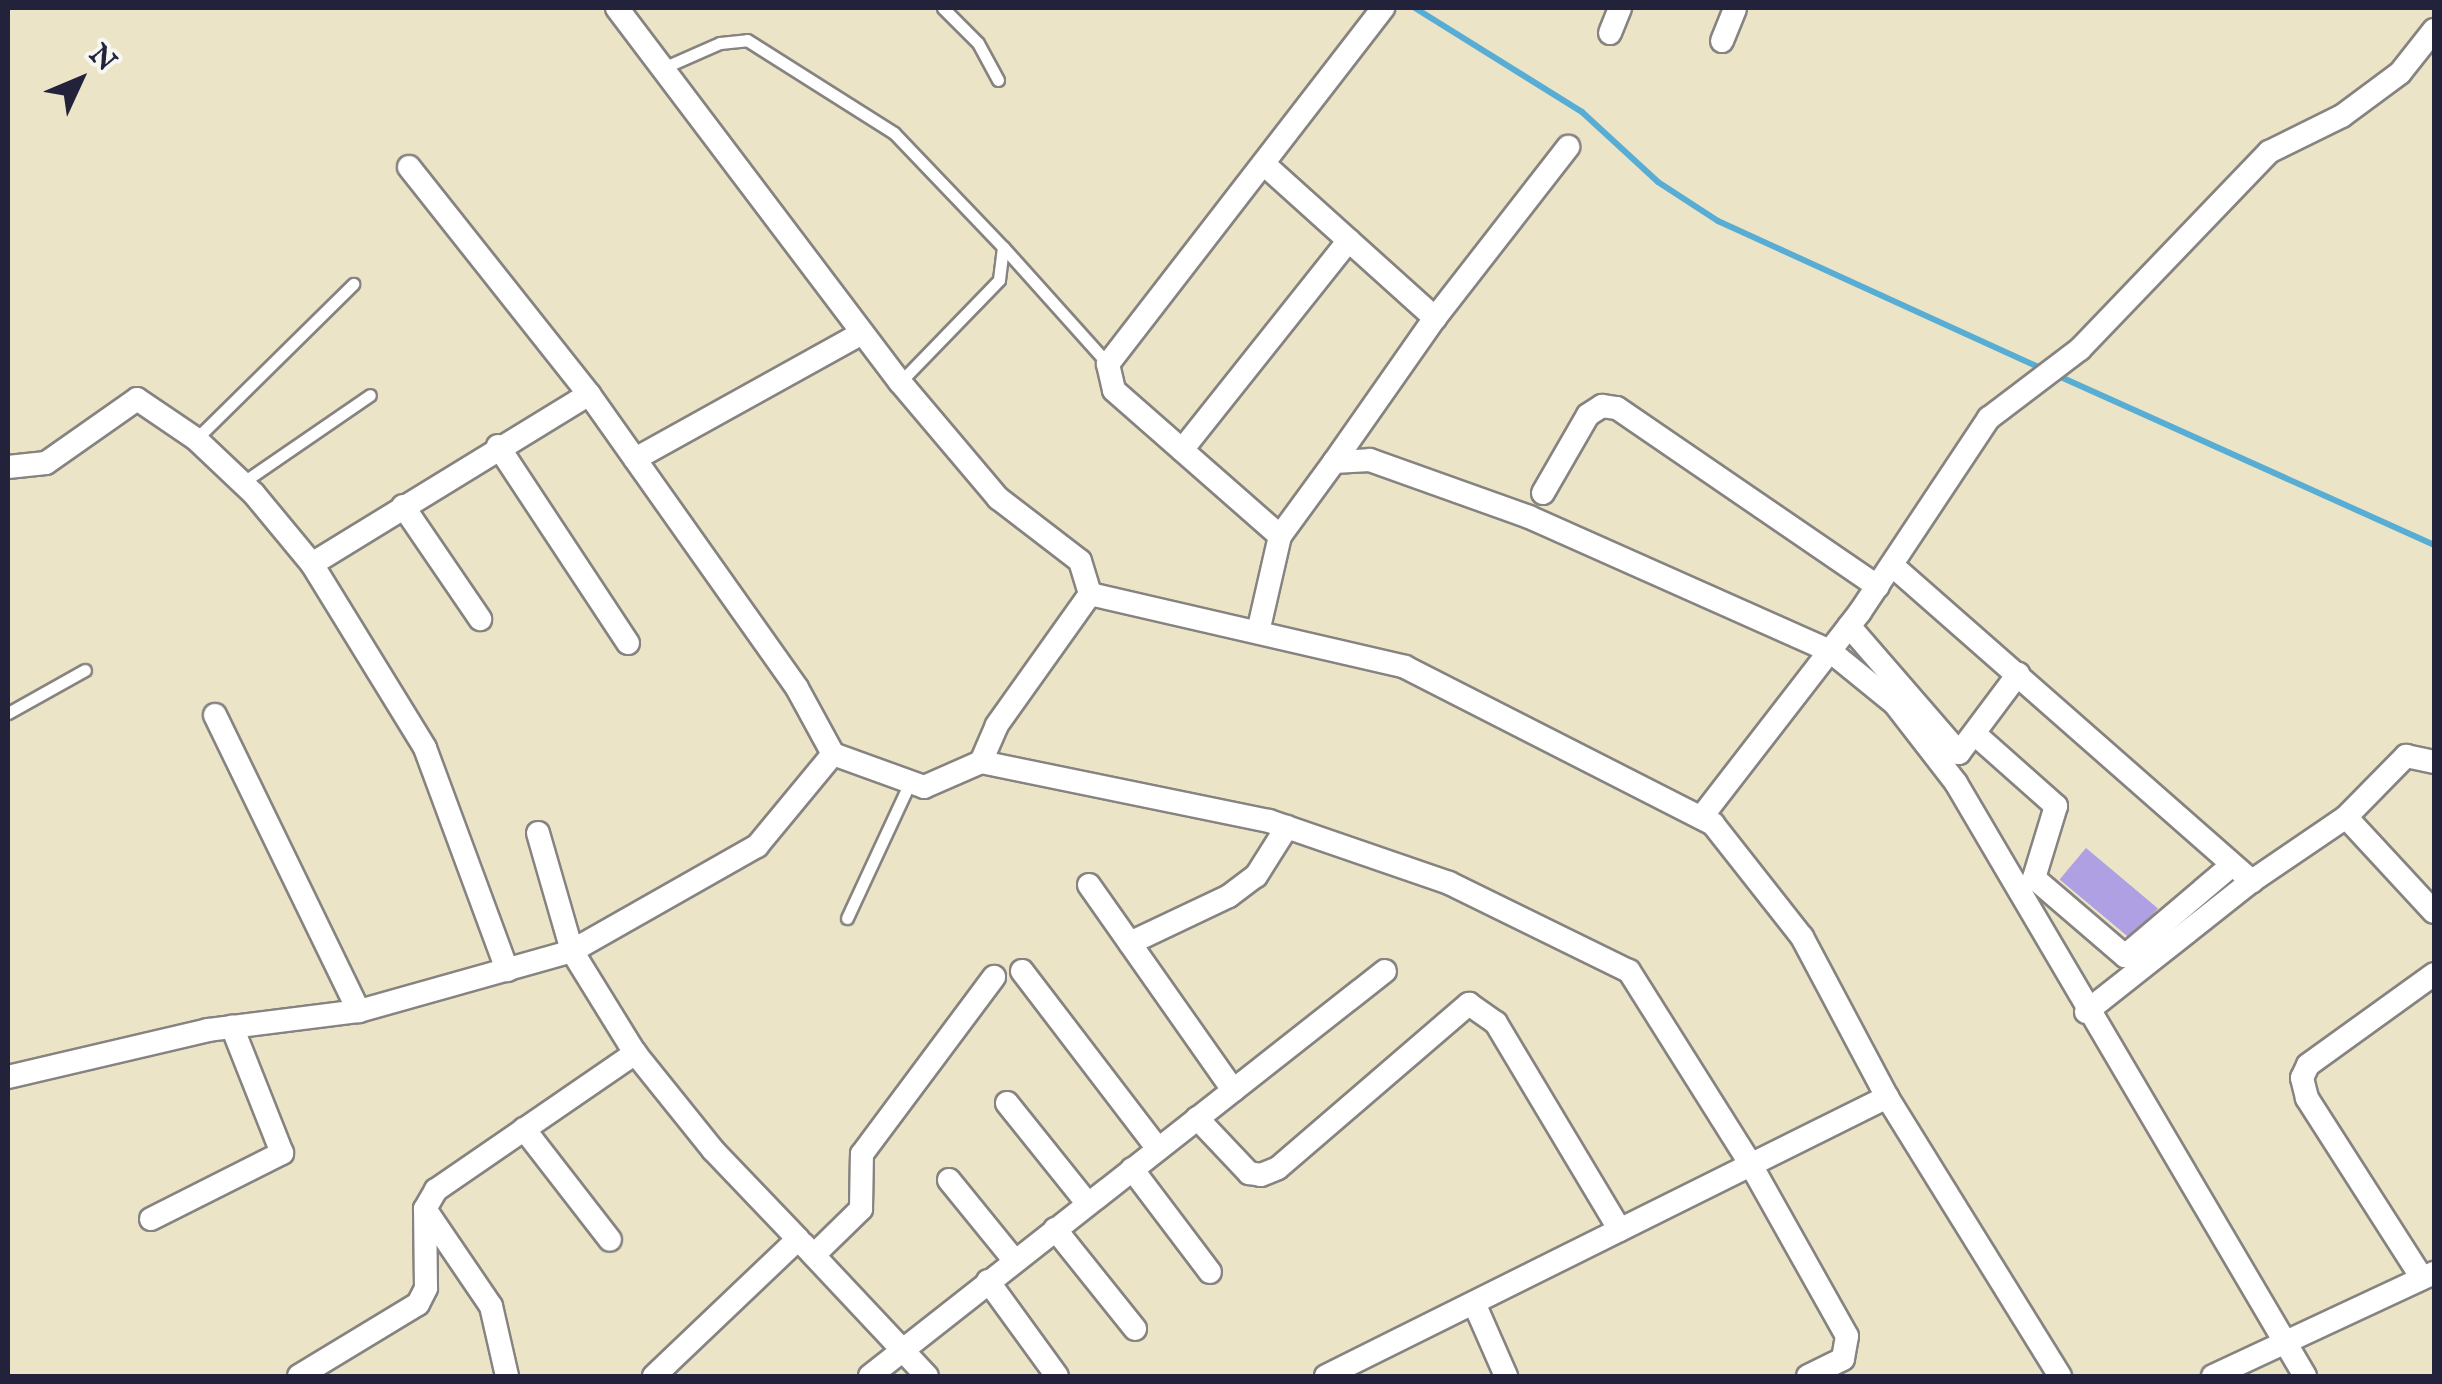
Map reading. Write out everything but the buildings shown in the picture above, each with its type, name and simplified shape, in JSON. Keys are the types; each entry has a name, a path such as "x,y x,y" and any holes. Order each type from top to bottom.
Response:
{"street":[{"path":"617,8 900,382 998,498 1080,561 1090,594"},
{"path":"1280,536 1114,390 1108,364 1383,8"},
{"path":"1610,34 1620,8"},
{"path":"1722,41 1735,8"},
{"path":"1702,815 1878,587 1989,418 2080,350 2269,152 2342,116 2400,73 2434,30"},
{"path":"1258,632 1280,536 1434,318 1568,147"},
{"path":"1264,165 1434,318"},
{"path":"409,167 589,394 797,688 833,754 924,787 981,762 1287,827 1449,883 1613,959 1637,982 1751,1164 1847,1336 1843,1358 1808,1376"},
{"path":"1182,450 1348,240"},
{"path":"635,459 862,333"},
{"path":"312,564 498,446 589,394"},
{"path":"8,467 46,463 137,399 196,439 242,483 312,564 425,748 507,970"},
{"path":"1543,493 1588,415 1602,406 1617,408 1878,587"},
{"path":"498,446 628,643"},
{"path":"1334,462 1370,460 1529,517 1830,651 1895,704 1940,762 2305,1376"},
{"path":"402,506 480,619"},
{"path":"1893,566 2252,881"},
{"path":"1090,594 1405,667 1702,815 1802,937 1887,1097 2060,1376"},
{"path":"981,762 997,725 1090,594"},
{"path":"1849,626 1956,751 1966,751 2018,674"},
{"path":"214,715 359,1012"},
{"path":"1976,735 2056,806 2034,878 2125,956 2232,865"},
{"path":"8,1077 232,1026 359,1012 572,951 757,846 833,754"},
{"path":"2086,1012 2252,881 2346,817 2406,756 2434,762"},
{"path":"2346,817 2434,912"},
{"path":"1130,944 1256,876 1287,827"},
{"path":"538,833 572,951 635,1052 713,1150 927,1376"},
{"path":"1089,885 1233,1090"},
{"path":"1022,970 1158,1149"},
{"path":"870,1376 1386,971"},
{"path":"2213,1376 2428,1276 2308,1098 2302,1078 2308,1065 2434,974"},
{"path":"654,1376 806,1247 861,1209 866,1148 994,977"},
{"path":"1197,1118 1249,1173 1261,1175 1278,1168 1469,1004 1496,1023 1620,1230"},
{"path":"151,1219 282,1152 232,1026"},
{"path":"299,1376 418,1304 426,1288 425,1208 436,1190 635,1052"},
{"path":"1326,1376 1887,1097"},
{"path":"1007,1104 1087,1204"},
{"path":"524,1128 610,1240"},
{"path":"1132,1168 1210,1272"},
{"path":"949,1180 1014,1260"},
{"path":"425,1208 490,1306 506,1376"},
{"path":"1055,1228 1136,1329"},
{"path":"988,1281 1057,1376"},
{"path":"1474,1303 1506,1376"}],"lane":[{"path":"943,8 978,44 998,80"},
{"path":"663,68 720,43 747,40 894,133 1108,364"},
{"path":"900,382 998,280 1003,248"},
{"path":"196,439 353,284"},
{"path":"242,483 370,395"},
{"path":"8,714 85,670"},
{"path":"847,918 910,782"}],"waterway":[{"path":"1415,8 1582,112 1658,182 1718,221 2043,369"},
{"path":"2054,374 2434,545"}]}
